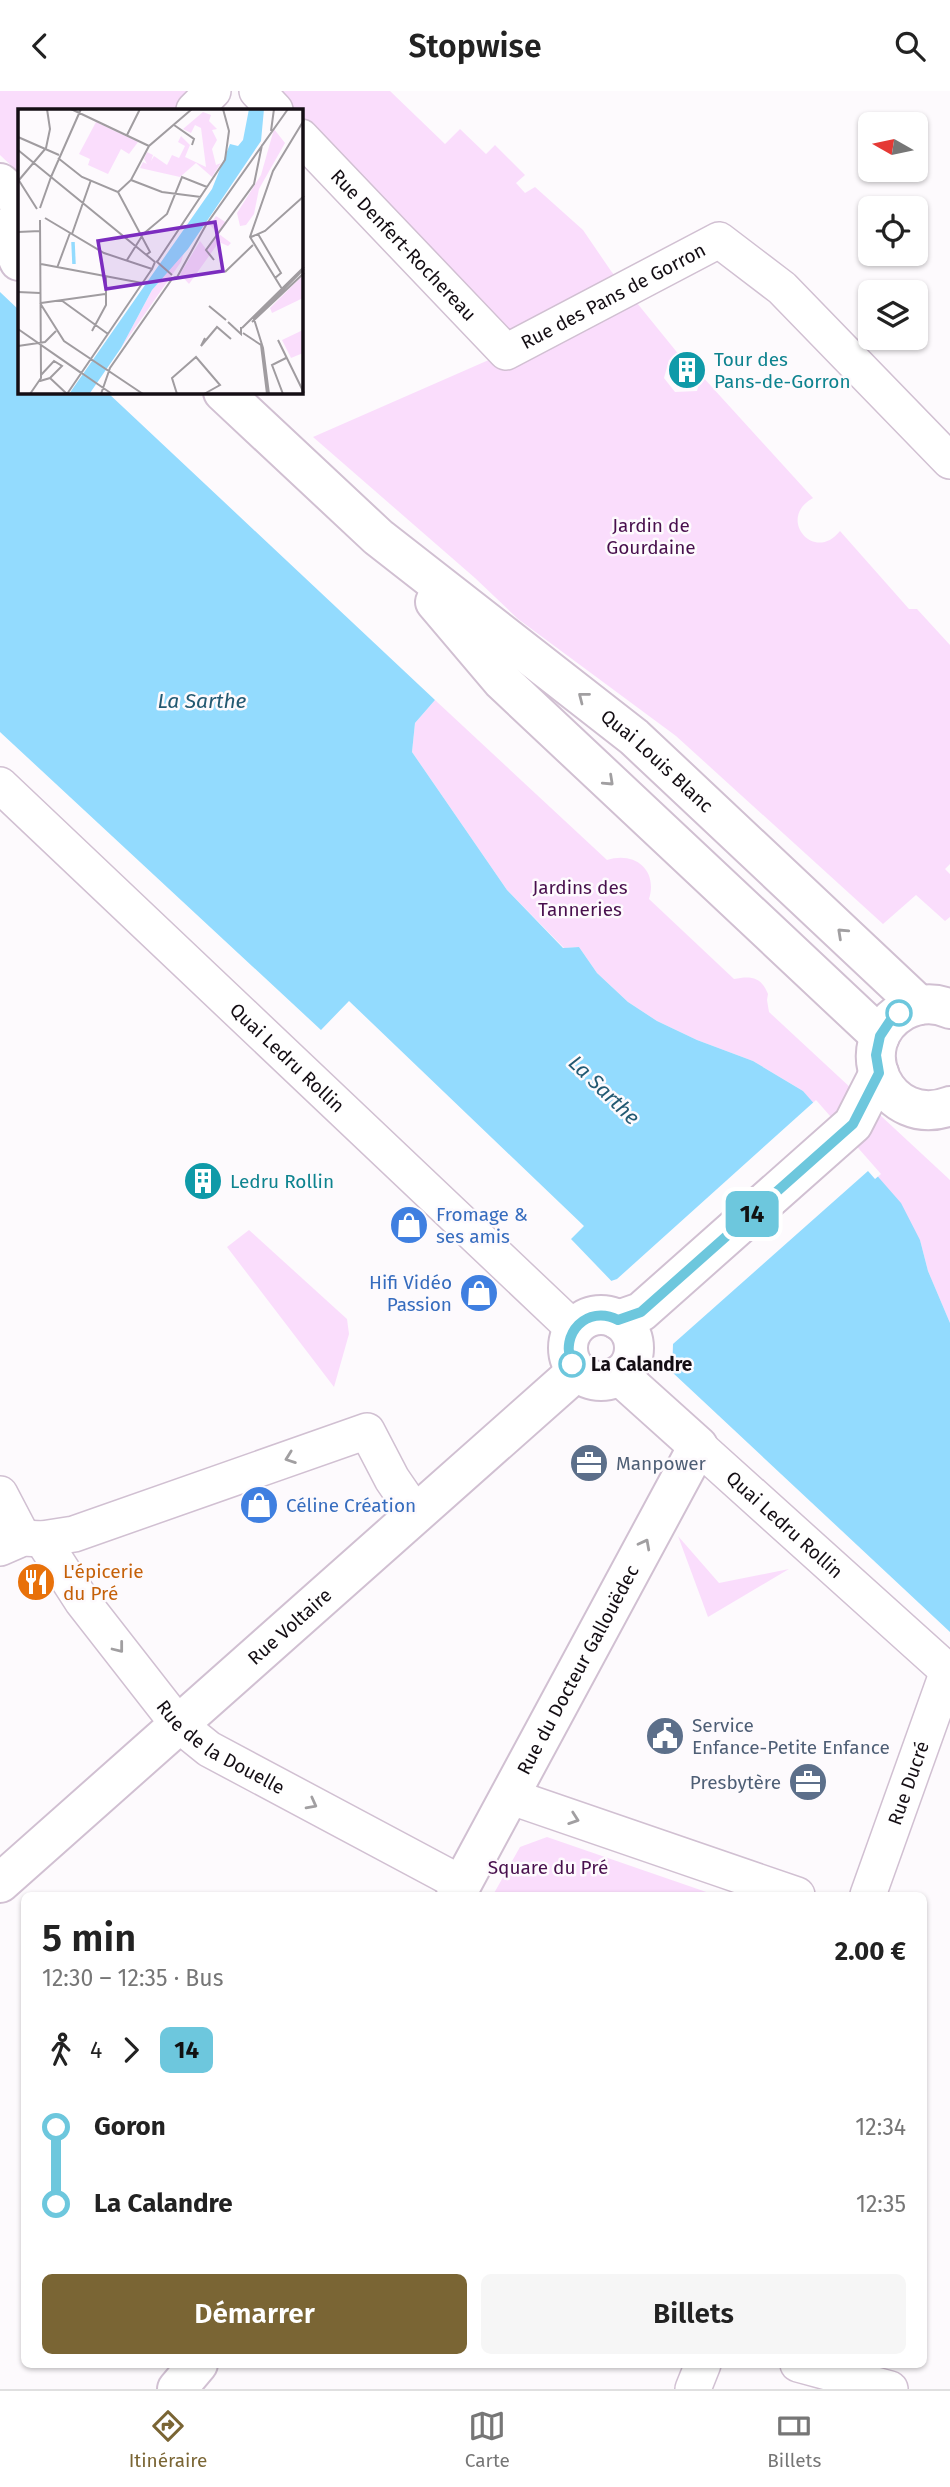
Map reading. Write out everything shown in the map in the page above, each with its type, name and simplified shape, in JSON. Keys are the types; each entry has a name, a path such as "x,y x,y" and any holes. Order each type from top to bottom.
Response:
{"main road":[{"path":"0,183 18,199"},
{"path":"18,217 13,233 18,258"},
{"name":"Quai Louis Blanc","path":"225,394 378,537 634,737 934,1007"},
{"name":"Quai Louis Blanc","path":"378,537 502,681 880,1036 899,1013 934,1007"},
{"path":"877,1104 876,1055 880,1036"},
{"path":"630,1323 877,1104 932,1110 950,1106"},
{"path":"592,1316 609,1316 630,1323 634,1349 632,1360 619,1375 609,1380 597,1381 588,1379 577,1371 571,1361 568,1342 574,1329 583,1320 592,1316"},
{"name":"Rue Voltaire","path":"0,1882 577,1371"},
{"name":"Quai Ledru Rollin","path":"619,1375 698,1445"},
{"name":"Rue du Docteur Gallouëdec","path":"459,1890 698,1445"},
{"path":"177,2389 195,2368"}],"street":[{"path":"195,109 213,91"},
{"path":"257,91 274,109"},
{"name":"Rue Denfert-Rochereau","path":"303,139 506,352"},
{"name":"Rue des Pans de Gorron","path":"506,352 719,240 782,288 950,461"},
{"name":"Quai Ledru Rollin","path":"0,785 574,1329"},
{"path":"22,1542 74,1534 367,1431 392,1479 416,1514"},
{"name":"Quai Ledru Rollin","path":"698,1445 949,1672"},
{"name":"Rue de la Douelle","path":"0,1494 22,1542 82,1601 178,1724 209,1749 459,1890"},
{"name":"Rue Ducré","path":"869,1892 949,1672"},
{"path":"509,1796 788,1892"},
{"path":"694,2389 701,2368"},
{"path":"813,2368 890,2389"}],"green space":[{"path":"0,91 213,91 195,109 18,109 18,172 0,155"},
{"name":"Jardin de Gourdaine","path":"257,91 390,91 445,144 460,129 486,154 495,145 525,175 516,183 525,193 535,187 583,230 611,271 680,356 669,360 664,378 675,392 697,391 701,375 813,498 802,507 798,516 798,526 803,534 820,543 830,540 840,531 909,609 917,609 950,645 950,864 945,869 950,874 950,917 945,921 916,895 883,924 676,736 518,619 475,578 313,437 491,359 303,139 303,109 274,109"},
{"name":"Jardins des Tanneries","path":"435,700 607,860 627,858 642,865 650,879 649,899 734,979 750,978 762,984 768,994 769,1012 950,1180 950,1323 928,1271 920,1240 803,1091 753,1061 697,1040 657,1021 628,1002 597,973 579,947 564,948 507,890 412,752 415,723"},
{"path":"249,1230 347,1319 349,1334 334,1387 227,1247"},
{"path":"678,1536 719,1583 789,1569 708,1617"},
{"name":"Square du Pré","path":"547,1837 706,1892 495,1892 520,1847"}],"water":[{"name":"La Sarthe","path":"0,292 18,309 18,394 109,394 435,700 415,723 412,752 507,890 563,948 579,947 597,973 628,1002 657,1021 697,1040 753,1061 803,1091 901,1203 920,1240 928,1271 950,1323 950,1632 672,1372 672,1344 571,1239 584,1226 349,1001 321,1030 0,732"}],"pier":[{"path":"816,1100 881,1174 875,1179 868,1171 673,1344 672,1377 668,1373 669,1346 608,1282 617,1279"}],"bus line":[{"name":"14","path":"572,1364 568,1342 576,1326 592,1316 609,1316 618,1320 641,1312 853,1124 879,1073 876,1055 880,1036 899,1013"}],"place":[{"name":"Tour des Pans-de-Gorron","path":"687,370"},
{"name":"Ledru Rollin","path":"203,1181"},
{"name":"Fromage & ses amis","path":"409,1225"},
{"name":"Hifi Vidéo Passion","path":"479,1293"},
{"name":"La Calandre","path":"572,1364"},
{"name":"Manpower","path":"589,1463"},
{"name":"Céline Création","path":"259,1505"},
{"name":"L'épicerie du Pré","path":"36,1582"},
{"name":"Service Enfance-Petite Enfance","path":"665,1736"},
{"name":"Presbytère","path":"808,1782"}]}
